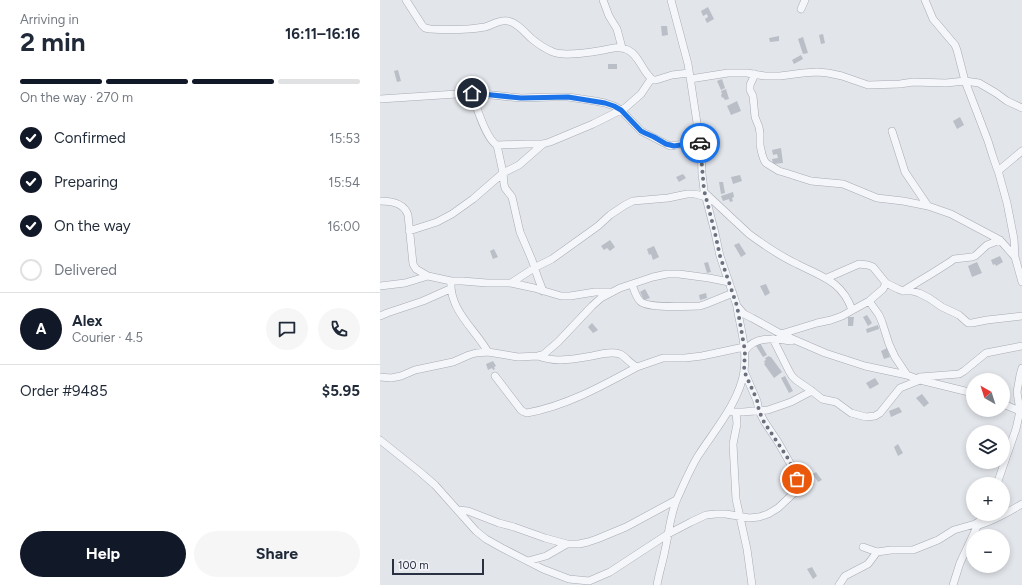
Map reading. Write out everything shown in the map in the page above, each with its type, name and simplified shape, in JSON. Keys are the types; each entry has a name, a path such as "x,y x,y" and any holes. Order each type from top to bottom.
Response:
{"street":[{"path":"406,0 422,26 425,28 478,28 487,27 507,20 517,25 532,39 551,52 557,54 582,53 622,48 629,50 653,80 672,75 690,76 755,74 780,76 803,73 828,73 842,76 868,86 913,82 946,83 965,81 979,83 996,93 1007,102 1022,108"},
{"path":"603,0 609,16 617,28 622,48"},
{"path":"656,585 676,500 697,457 738,392 744,371 744,349 737,306 720,256 705,194 702,174 701,149 688,64 671,0"},
{"path":"801,9 805,0"},
{"path":"925,0 933,19 955,45 957,50 965,81 988,141 1007,203 1014,239 1015,257 1022,282"},
{"path":"755,74 750,85 750,90 753,96 755,117 759,127 760,145 764,160 766,162 779,171 811,181 843,184 878,198 928,206 959,218 1000,240 1015,257"},
{"path":"497,145 543,144 593,124 621,110 632,102 641,94 651,79"},
{"path":"380,99 472,93 521,98 568,97 605,103 614,106 621,110 641,131 666,144 674,146 700,142"},
{"path":"472,93 477,110 489,136 497,145 505,188 512,198 520,232 543,291"},
{"path":"892,131 905,172 928,206"},
{"path":"409,231 437,222 452,214 473,200 503,172 519,165 543,144"},
{"path":"998,171 1022,151"},
{"path":"511,283 567,248 626,204 633,201 668,198 687,194 705,194 756,239 796,264 827,278 846,295 852,310"},
{"path":"380,201 391,202 404,207 407,210 414,264 416,269 428,276 451,285"},
{"path":"903,291 954,259 975,256 987,245 1000,240"},
{"path":"827,278 858,264 864,264 873,267 886,283 903,291 919,293 959,315 968,323 1022,316"},
{"path":"380,378 401,376 415,370 453,362 469,354 488,352 518,357 538,356 544,354 558,342 601,298 611,292 632,284 660,276 679,274 729,282"},
{"path":"380,286 405,283 428,276"},
{"path":"380,316 387,312 423,301 451,285 462,281 511,283 561,296 594,292 611,292"},
{"path":"781,334 842,316 869,301 883,289 886,283"},
{"path":"632,284 641,302 659,306 700,306 733,293"},
{"path":"451,285 460,315 488,352"},
{"path":"869,301 880,318 895,357 907,375"},
{"path":"737,306 744,314 781,334 838,358 966,391"},
{"path":"495,376 521,410 528,413 563,403 600,387 637,367 664,358 685,358 744,349 758,341 767,339 799,342"},
{"path":"773,339 792,376 796,380 822,399 836,402 851,413 866,417 875,416 880,413 900,388 918,379 959,374 986,353 1022,346"},
{"path":"538,356 546,360 557,361 608,353 621,354 630,363 637,367"},
{"path":"999,477 1021,412 1017,392 1022,368"},
{"path":"380,440 435,485 458,510 464,519 486,539 543,569 569,579 589,581 610,572 668,534 706,515 726,514 749,518 768,514 794,493 797,488 795,472 778,442 764,422 759,411 757,400 744,371"},
{"path":"728,410 736,412 768,410 778,407 812,391"},
{"path":"1010,407 1021,412"},
{"path":"736,412 737,424 733,444 736,499 747,549 752,585"},
{"path":"458,510 468,511 545,538 567,544 579,544 597,539 626,526 676,500"},
{"path":"863,547 877,552 891,550 913,550 938,540 954,530 979,523 984,524 998,518 1022,504"},
{"path":"953,585 960,563 979,523"},
{"path":"528,561 546,556 567,544"},
{"path":"839,585 846,576 868,564 877,552"}],"building":[{"path":"708,7 714,19 707,23 705,19 708,17 707,14 703,16 701,11"},
{"path":"661,26 667,26 668,35 662,36"},
{"path":"823,34 825,43 821,44 819,35"},
{"path":"779,36 779,41 770,42 769,38"},
{"path":"803,37 808,53 803,54 798,39"},
{"path":"801,55 803,59 794,64 792,60"},
{"path":"608,64 617,64 617,69 608,69"},
{"path":"398,70 401,81 397,82 394,71"},
{"path":"722,79 725,88 721,90 717,81"},
{"path":"726,89 729,99 725,100 723,97 722,98 721,91"},
{"path":"737,101 741,111 731,115 727,106"},
{"path":"960,117 964,125 957,129 953,121"},
{"path":"781,148 783,163 773,164 772,159 778,158 777,154 773,155 772,150"},
{"path":"683,174 686,178 679,182 676,177"},
{"path":"740,175 742,181 733,184 731,177"},
{"path":"719,182 723,182 725,193 721,194"},
{"path":"733,192 733,201 730,202 729,199 723,201 721,196"},
{"path":"610,240 615,247 610,251 607,248 604,250 601,246"},
{"path":"739,243 746,254 741,257 734,245"},
{"path":"654,246 659,257 653,260 647,249"},
{"path":"494,249 498,257 493,259 490,251"},
{"path":"1000,256 1003,262 996,266 995,264 993,265 991,260"},
{"path":"708,262 711,272 707,273 704,263"},
{"path":"977,262 982,273 972,277 968,266"},
{"path":"766,284 770,293 765,296 760,286"},
{"path":"645,289 650,298 644,300 640,292"},
{"path":"706,293 707,298 700,300 699,295"},
{"path":"867,315 872,323 868,326 863,317"},
{"path":"848,317 854,317 853,326 848,326"},
{"path":"592,323 598,330 593,333 588,327"},
{"path":"878,325 879,329 867,333 866,329"},
{"path":"760,343 767,355 763,357 756,346"},
{"path":"887,348 890,357 884,359 881,351"},
{"path":"769,356 782,372 774,378 764,364 764,361 766,360 765,358"},
{"path":"493,361 496,366 494,367 495,369 493,370 492,368 488,370 486,364"},
{"path":"785,376 793,391 789,393 781,378"},
{"path":"875,378 879,384 870,389 866,383"},
{"path":"922,394 929,403 924,407 916,398"},
{"path":"899,407 902,412 891,417 889,411"},
{"path":"898,444 903,453 898,456 894,447"},
{"path":"805,468 809,473 801,478 798,472"},
{"path":"816,472 822,480 818,482 813,474"},
{"path":"812,567 817,576 813,579 807,569"}],"way so far":[{"path":"700,143 704,190 720,256 737,306 741,326 745,351 744,371 757,400 759,411 764,422 787,457 797,479"}],"route":[{"path":"472,93 521,98 568,97 605,103 621,110 641,131 670,146 700,143"}]}
